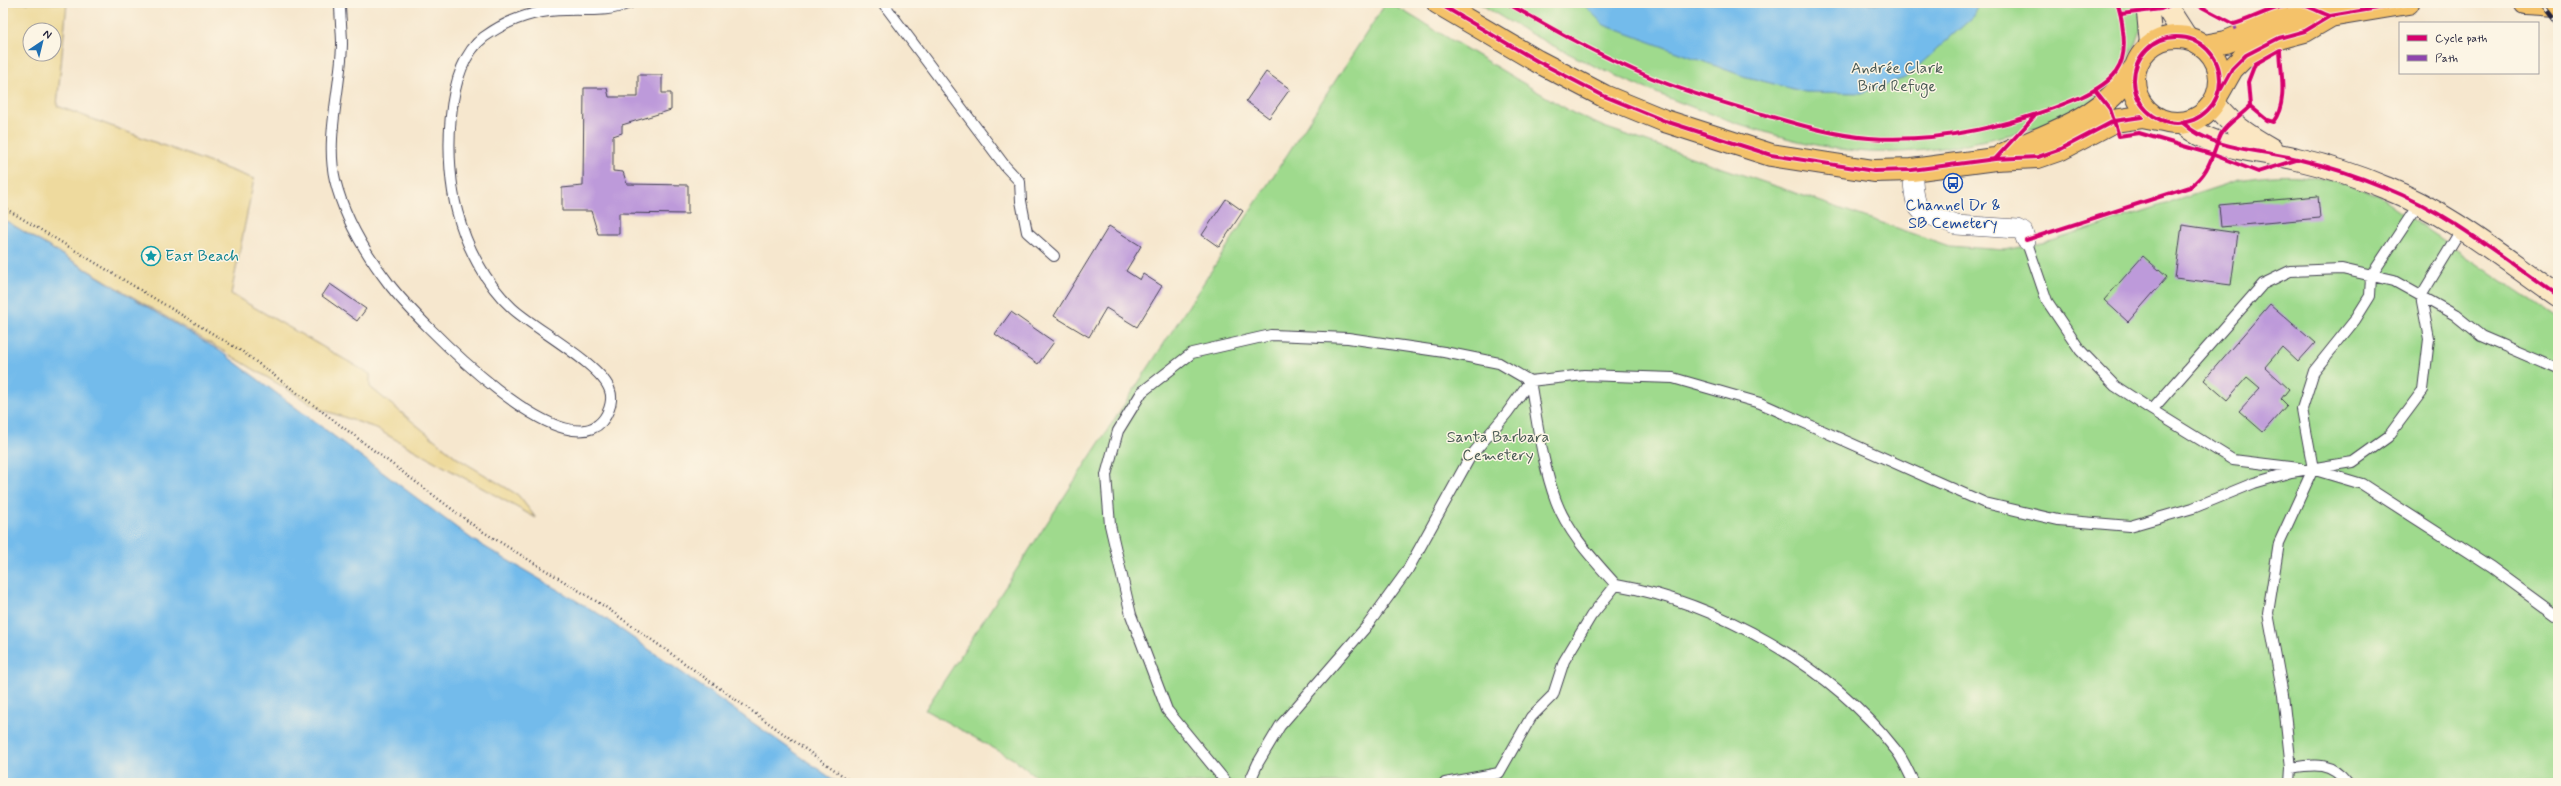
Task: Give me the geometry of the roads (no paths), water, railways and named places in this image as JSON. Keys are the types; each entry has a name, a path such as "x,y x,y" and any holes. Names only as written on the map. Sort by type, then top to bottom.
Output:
{"main road":[{"path":"1438,3 1544,65 1604,96 1665,121 1771,155 1874,171 1912,170 1995,159 2038,158 2114,121 2142,118 2173,122 2206,113 2232,69 2246,55 2279,38 2305,31 2330,16"},
{"path":"1995,159 2088,116 2105,104 2122,87 2134,70 2138,59 2151,44 2165,38 2226,42 2274,22 2296,16 2330,16 2408,3"},
{"path":"2525,3 2558,6"},
{"path":"2195,41 2211,53 2220,71 2221,82 2216,98"},
{"path":"2134,70 2136,95 2142,106 2152,115 2173,122"}],"street":[{"path":"2148,3 2151,44"},
{"path":"2164,3 2195,41"},
{"path":"2216,98 2226,118 2246,135 2283,156"},
{"path":"2173,122 2193,132 2237,149 2283,156 2357,177 2420,202 2558,296"},
{"path":"1912,170 1916,204 1919,210 1956,225 2018,229 2023,232 2026,240"}],"lane":[{"path":"340,3 342,44 333,150 335,178 344,205 366,252 418,319 480,375 537,418 564,430 588,429 604,419 610,405 610,392 605,381 587,364 511,307 484,273 468,244 457,210 450,162 452,97 458,74 481,39 524,14 565,9 607,11 630,3"},
{"path":"883,3 1005,166 1020,182 1021,201 1027,232 1054,256"},
{"path":"2290,783 2291,768 2283,695 2268,613 2279,544 2313,469 2302,409 2314,371 2355,320 2370,296 2371,276 2420,202"},
{"path":"1226,783 1167,710 1131,615 1110,525 1106,475 1118,431 1142,392 1192,353 1271,336 1348,338 1444,352 1499,363 1530,381 1584,375 1672,378 1760,404 1985,503 2058,520 2130,526 2193,508 2254,484 2313,469 2353,462 2388,437 2423,390 2429,339 2421,296 2461,230"},
{"path":"2026,240 2047,301 2080,350 2115,386 2233,460 2263,465 2313,469 2362,484 2491,567 2558,616"},
{"path":"2152,410 2263,284 2290,271 2342,269 2394,281 2455,315 2481,336 2558,369"},
{"path":"1530,381 1556,501 1580,545 1616,585 1638,589 1696,607 1749,631 1793,658 1852,701 1896,750 1914,783"},
{"path":"1249,783 1258,763 1280,726 1367,626 1406,571 1470,457 1507,413 1530,381"},
{"path":"1445,783 1499,773 1531,717 1553,695 1564,661 1591,616 1616,585"},
{"path":"2291,768 2314,764 2337,771 2347,783"}],"water":[{"path":"1582,3 1980,3 1974,16 1905,78 1862,93 1805,92 1743,76 1604,25"},
{"path":"3,219 220,351 473,540 599,614 838,783 3,783"}],"railway":[{"path":"2543,3 2558,22"}],"place":[{"name":"Channel Dr & SB Cemetery","path":"1953,183"},
{"name":"East Beach","path":"151,256"}],"park label":[{"name":"Andrée Clark Bird Refuge","path":"1897,77"},
{"name":"Santa Barbara Cemetery","path":"1498,446"}]}
